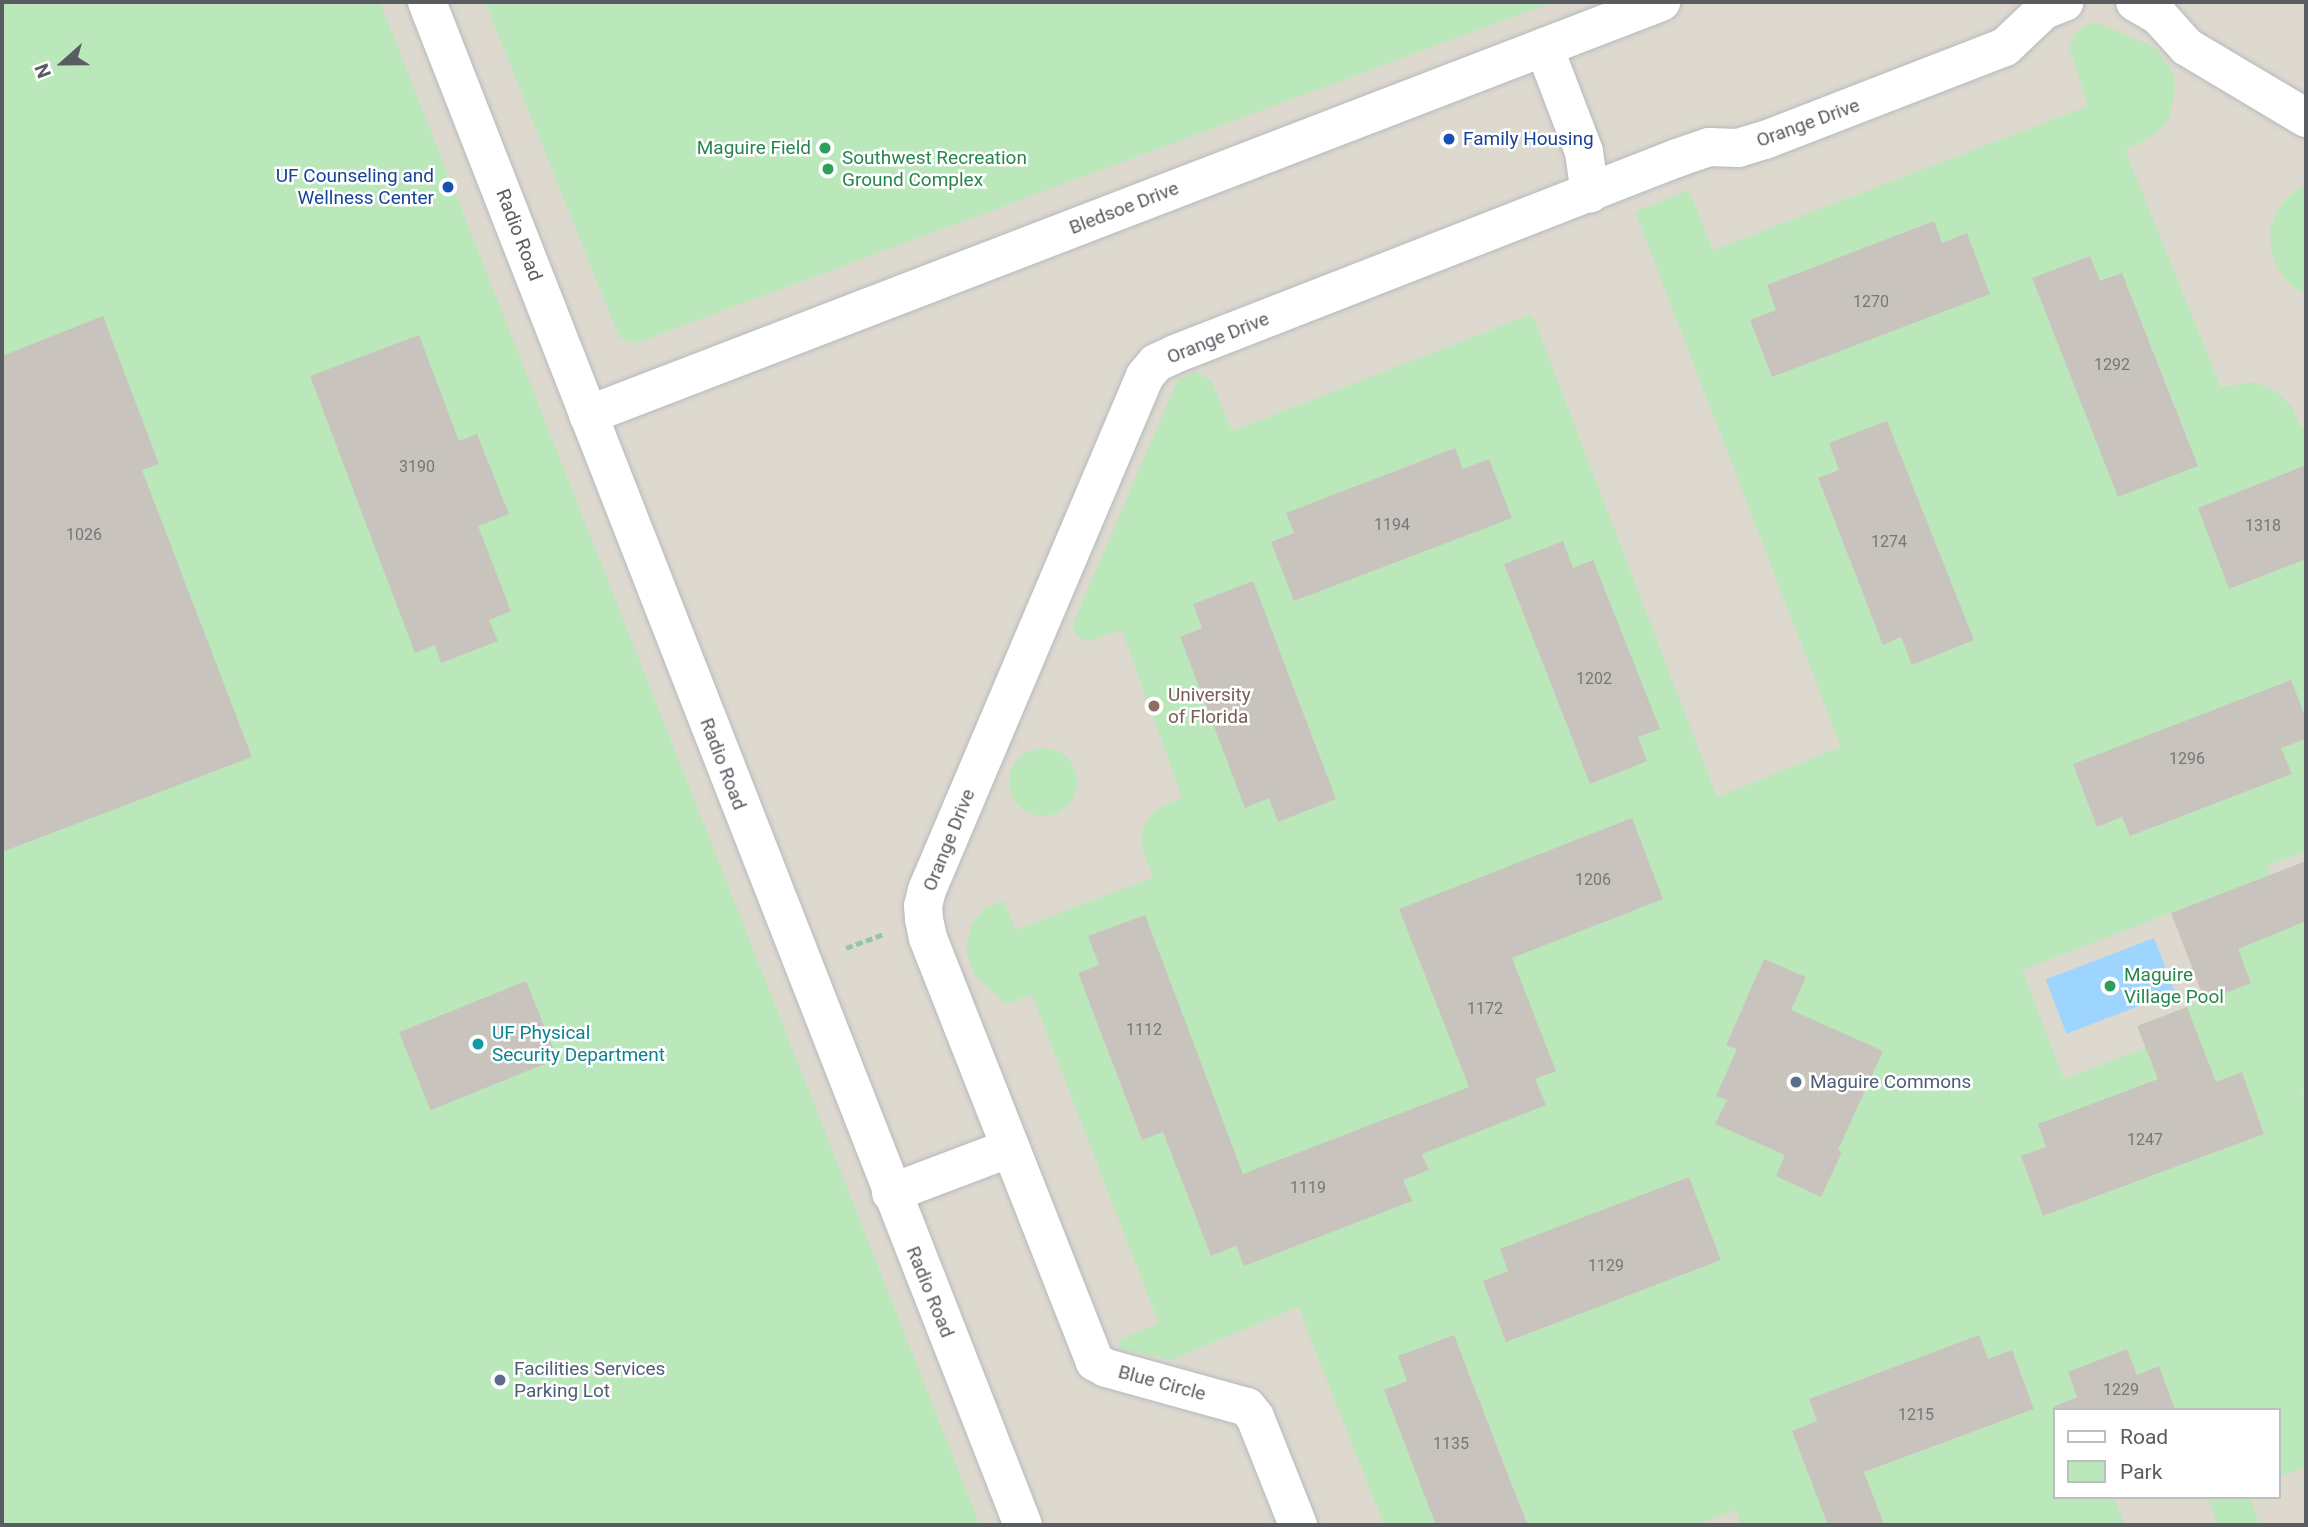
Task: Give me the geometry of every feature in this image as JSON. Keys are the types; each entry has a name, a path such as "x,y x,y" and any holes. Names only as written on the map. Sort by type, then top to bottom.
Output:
{"street":[{"name":"Radio Road","path":"427,2 1023,1525"},
{"name":"Bledsoe Drive","path":"587,415 1661,2"},
{"name":"Orange Drive","path":"1010,1148 928,938 923,906 1023,659 1145,376 1156,363 1709,147 1738,148 1765,140 2005,47 2044,10 2065,2"},
{"path":"2135,2 2159,16 2188,47 2306,118"},
{"path":"1544,47 1584,152 1590,194"},
{"path":"891,1193 1010,1148"},
{"name":"Blue Circle","path":"1010,1148 1095,1362 1106,1368 1247,1407 1255,1418 1298,1525"}],"shaded area":[{"name":"University of Florida","path":"2,2 2306,2 2306,1525 2,1525"}],"green space":[{"path":"2,2 380,2 980,1525 2,1525"},
{"name":"Southwest Recreation Ground Complex","path":"485,2 1553,2 633,344 619,337"},
{"path":"2089,23 2099,24 2155,47 2173,73 2175,92 2169,119 2152,137 2125,150 2221,387 2253,382 2275,391 2293,408 2301,427 2306,426 2306,465 2223,498 2230,589 2306,559 2306,719 2291,681 2073,765 2097,827 2122,817 2130,836 2292,774 2281,748 2306,739 2306,851 2267,866 2290,927 2306,921 2306,1088 2302,1090 2306,1102 2306,1467 2280,1477 2280,1408 2174,1408 2159,1367 2137,1375 2127,1349 2068,1372 2081,1408 2052,1408 2052,1499 2115,1499 2125,1525 1884,1525 1880,1517 1858,1525 1742,1525 1736,1510 1695,1525 1528,1525 1454,1335 1407,1381 1384,1390 1436,1525 1384,1525 1298,1307 1171,1360 1122,1349 1118,1345 1121,1339 1159,1324 1032,995 1005,1004 974,974 966,950 970,926 985,908 1004,901 1016,930 1153,877 1141,846 1143,827 1153,812 1182,797 1122,630 1087,642 1075,634 1073,624 1178,379 1195,372 1211,380 1232,431 1532,314 1717,797 1841,747 1635,212 1689,190 1713,250 2088,106 2070,49 2073,35","holes":["1933,221 1942,243 1967,234 1989,294 1772,377 1750,320 1776,310 1767,285","2089,256 2100,281 2122,273 2188,439 2118,496 2032,278","1887,421 1973,640 1912,665 1901,637 1883,645 1818,479 1839,470","1454,448 1463,469 1489,459 1511,518 1294,601 1271,542 1294,533 1286,513","1562,541 1573,568 1593,560 1659,728 1638,737 1647,761 1590,784 1504,565","1253,581 1336,799 1278,822 1269,798 1246,807 1180,637 1202,628 1193,604","1632,818 1663,899 1579,932 1524,861","2217,895 2251,983 2172,1013 2180,1034 2064,1079 2022,970","1088,936 1228,1135 1172,1156 1163,1132 1141,1139 1078,973 1099,965","1414,947 1535,1079 1485,1128","1764,959 1806,977 1772,1054 1807,1136 1842,1152 1821,1197 1777,1176 1792,1139 1746,1118 1738,1134 1716,1125 1727,1100 1717,1096 1737,1049 1726,1044","2208,1061 2216,1082 2242,1073 2264,1134 2044,1216 2021,1157 2046,1147","1406,1112 1429,1170 1403,1180 1411,1201 1245,1266 1236,1246 1211,1255 1188,1196","1695,1194 1721,1260 1506,1342 1483,1282 1508,1271 1500,1249","1979,1335 1988,1359 2012,1350 2034,1409 1815,1491 1792,1431 1817,1421 1809,1399"]},
{"path":"2306,184 2306,295 2291,285 2278,269 2271,250 2270,230 2277,211 2290,195"},
{"path":"1043,748 1056,751 1067,758 1074,769 1077,782 1074,795 1067,806 1056,813 1043,816 1030,813 1019,806 1012,795 1009,782 1012,769 1019,758 1030,751"},
{"path":"2209,1499 2251,1499 2260,1525 2218,1525"}],"water":[{"name":"Maguire Village Pool","path":"2154,938 2175,992 2066,1034 2046,980"}],"building":[{"path":"1934,221 1942,243 1967,233 1990,294 1772,377 1750,320 1776,310 1767,285"},
{"path":"2090,256 2100,281 2122,273 2198,466 2118,497 2032,278"},
{"path":"103,316 159,464 142,470 252,757 2,852 2,356"},
{"path":"419,335 459,441 477,434 509,514 478,526 511,611 489,620 498,641 441,663 435,645 415,653 310,376"},
{"path":"1887,421 1974,640 1912,665 1901,637 1883,645 1818,478 1839,470 1829,443"},
{"path":"1455,448 1463,469 1489,459 1512,518 1294,601 1271,542 1294,533 1286,513"},
{"path":"2306,465 2306,559 2229,589 2198,508"},
{"path":"1563,541 1573,568 1593,560 1660,729 1638,737 1647,761 1590,784 1504,564"},
{"path":"1253,581 1336,799 1278,822 1269,798 1245,808 1180,637 1202,628 1193,604"},
{"path":"2291,680 2306,719 2306,739 2281,748 2292,774 2130,836 2122,817 2097,827 2073,764"},
{"path":"1632,818 1663,899 1512,958 1556,1071 1535,1079 1546,1105 1422,1154 1429,1170 1403,1180 1412,1201 1244,1266 1236,1246 1211,1256 1163,1132 1142,1140 1078,973 1099,965 1088,936 1145,915 1243,1174 1469,1087 1399,909"},
{"path":"2306,861 2306,921 2238,949 2251,983 2205,1001 2171,913"},
{"name":"Maguire Commons","path":"1764,959 1806,977 1791,1010 1883,1051 1838,1150 1842,1152 1821,1197 1776,1176 1785,1155 1715,1124 1727,1100 1716,1096 1737,1049 1726,1045"},
{"name":"UF Physical Security Department","path":"526,981 557,1059 430,1110 399,1032"},
{"path":"2187,1007 2216,1082 2242,1072 2264,1134 2043,1216 2021,1156 2046,1147 2038,1124 2158,1079 2137,1026"},
{"path":"1689,1177 1721,1260 1506,1342 1483,1281 1508,1271 1500,1249"},
{"path":"1454,1335 1528,1525 1436,1525 1384,1390 1407,1381 1398,1356"},
{"path":"1979,1335 1988,1359 2012,1350 2034,1409 1864,1472 1884,1525 1828,1525 1792,1431 1817,1421 1809,1399"},
{"path":"2127,1349 2137,1375 2159,1366 2174,1408 2053,1408 2077,1397 2068,1372"}],"place":[{"name":"Family Housing","path":"1449,139"},
{"name":"Maguire Field","path":"825,148"},
{"name":"Southwest Recreation Ground Complex","path":"828,169"},
{"name":"UF Counseling and Wellness Center","path":"448,187"},
{"name":"University of Florida","path":"1154,706"},
{"name":"Maguire Village Pool","path":"2110,986"},
{"name":"UF Physical Security Department","path":"478,1044"},
{"name":"Maguire Commons","path":"1796,1082"},
{"name":"Facilities Services Parking Lot","path":"500,1380"}]}
